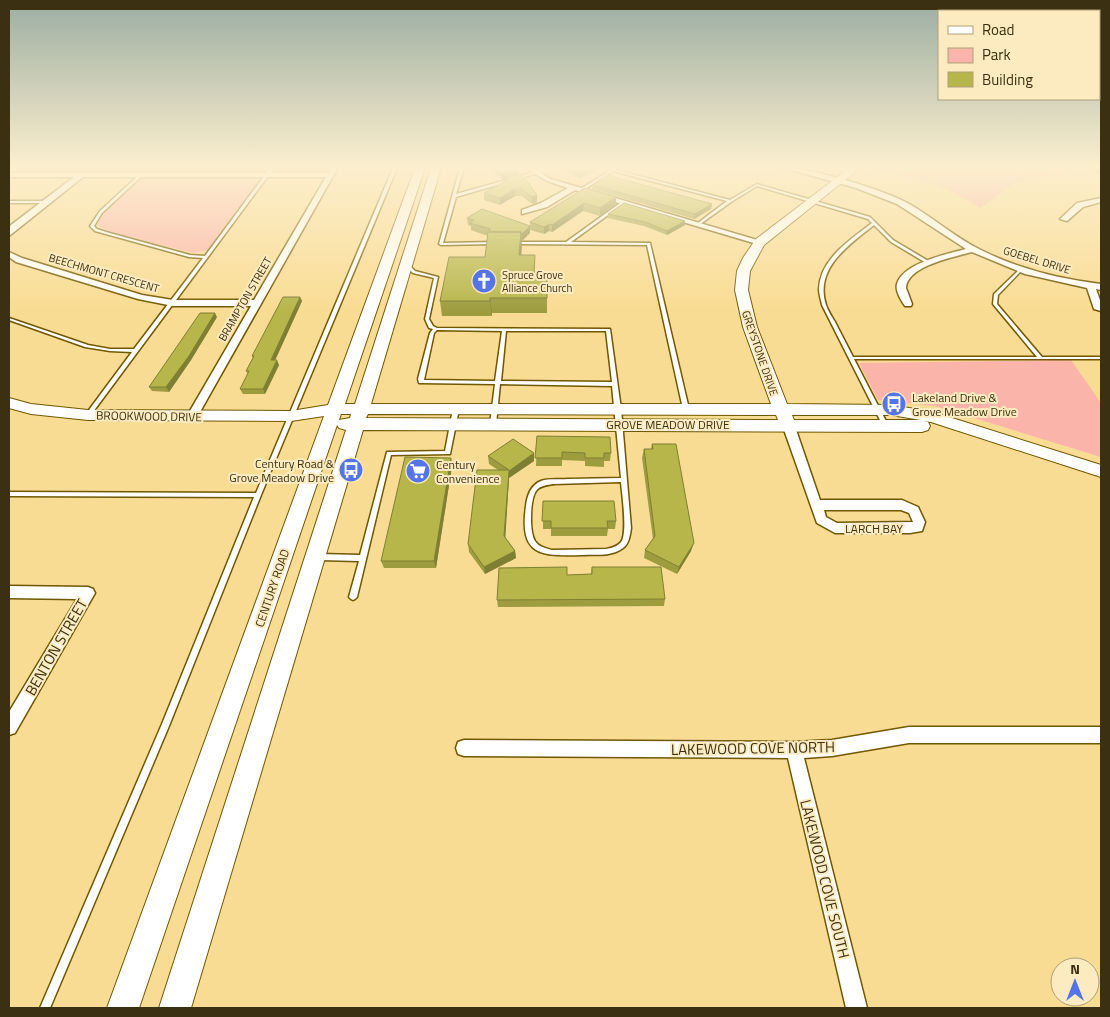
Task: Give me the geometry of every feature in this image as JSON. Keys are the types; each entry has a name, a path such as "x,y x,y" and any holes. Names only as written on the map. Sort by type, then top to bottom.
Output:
{"main road":[{"name":"CENTURY ROAD","path":"124,1008 332,417"}],"street":[{"path":"9,234 14,227 29,215"},
{"name":"BRAMPTON STREET","path":"192,416 306,215"},
{"name":"CENTURY ROAD","path":"332,417 403,215"},
{"path":"175,1008 421,215"},
{"path":"670,215 760,242"},
{"name":"GREYSTONE DRIVE","path":"788,424 748,320 742,298 742,276 748,257 760,242 794,215"},
{"name":"GOEBEL DRIVE","path":"921,215 973,249 1021,269 1065,281 1101,287"},
{"path":"1064,219 1068,215"},
{"path":"908,304 901,290 902,282 914,269 973,249"},
{"name":"BEECHMONT CRESCENT","path":"9,254 19,260 141,297 173,302 255,303"},
{"path":"1091,286 1099,309"},
{"name":"BROOKWOOD DRIVE","path":"9,403 31,408 88,415 359,416"},
{"name":"GROVE MEADOW DRIVE","path":"618,416 686,409 890,410 934,417 978,433 1101,471"},
{"name":"GROVE MEADOW DRIVE","path":"359,416 618,416 788,424 934,426 978,433"},
{"name":"LARCH BAY","path":"788,424 815,504 821,520 836,528 910,528 917,527 919,522 914,510 902,505 815,504"},
{"name":"BENTON STREET","path":"9,592 88,593 10,722"},
{"name":"LAKEWOOD COVE NORTH","path":"464,748 794,750 832,748 909,735 1101,735"},
{"name":"LAKEWOOD COVE SOUTH","path":"794,750 857,1008"}],"lane":[{"path":"99,215 92,226 96,230 190,256 206,257"},
{"path":"88,415 237,215"},
{"path":"45,1008 165,726 258,496 375,215"},
{"path":"449,215 441,244 499,243"},
{"path":"567,243 605,215"},
{"path":"699,224 711,215"},
{"path":"863,215 869,218 892,241 929,263"},
{"path":"874,223 837,253 822,280 820,293 824,305 885,425"},
{"path":"509,243 649,244 686,409"},
{"path":"406,264 414,272 436,277 427,319 430,327 436,329 608,330 615,384 628,528 626,540 620,548 608,552 551,553 539,549 531,542 527,533 529,503 535,488 544,483 554,482 623,480"},
{"path":"1021,269 996,295 995,304 1040,357"},
{"path":"9,319 87,346 110,350 136,351"},
{"path":"436,329 432,333 421,379 422,382 615,384"},
{"path":"494,416 504,330"},
{"path":"851,358 1101,358"},
{"path":"352,597 389,453 448,453 455,416"},
{"path":"9,494 258,496"},
{"path":"315,557 362,558"}],"green space":[{"path":"103,215 234,215 208,250 193,253 107,231 97,225"},
{"path":"1071,360 1101,403 1101,457 935,406 878,400 859,363"}],"building":[{"path":"471,215 500,215 530,226 522,234 521,232 490,232 490,229 470,223 474,220 467,218"},
{"path":"541,215 566,215 552,225 549,224 544,227 530,222"},
{"path":"615,215 666,215 685,221 667,231 645,222"},
{"path":"488,232 521,232 519,255 535,255 534,273 547,273 547,298 490,298 490,301 440,301 449,257 485,257"},
{"path":"283,297 300,297 271,360 277,360 263,389 240,389 249,371 246,371 254,356 252,356"},
{"path":"200,313 215,313 189,356 166,387 149,387"},
{"path":"537,436 610,437 611,453 604,453 604,458 585,458 585,453 562,452 562,458 535,458"},
{"path":"513,439 534,453 509,471 504,536 515,551 484,567 468,544 477,470 509,470 488,456"},
{"path":"652,444 676,444 694,543 679,567 645,550 655,536 644,449 653,449"},
{"path":"405,457 451,458 434,561 381,561"},
{"path":"543,501 614,501 616,521 607,521 608,528 551,528 551,521 542,521"},
{"path":"567,567 567,575 592,574 592,567 661,567 665,599 497,600 499,568"}],"place":[{"name":"Spruce Grove Alliance Church","path":"484,281"},
{"name":"Lakeland Drive & Grove Meadow Drive","path":"894,404"},
{"name":"Century Road & Grove Meadow Drive","path":"351,470"},
{"name":"Century Convenience","path":"418,471"}]}
